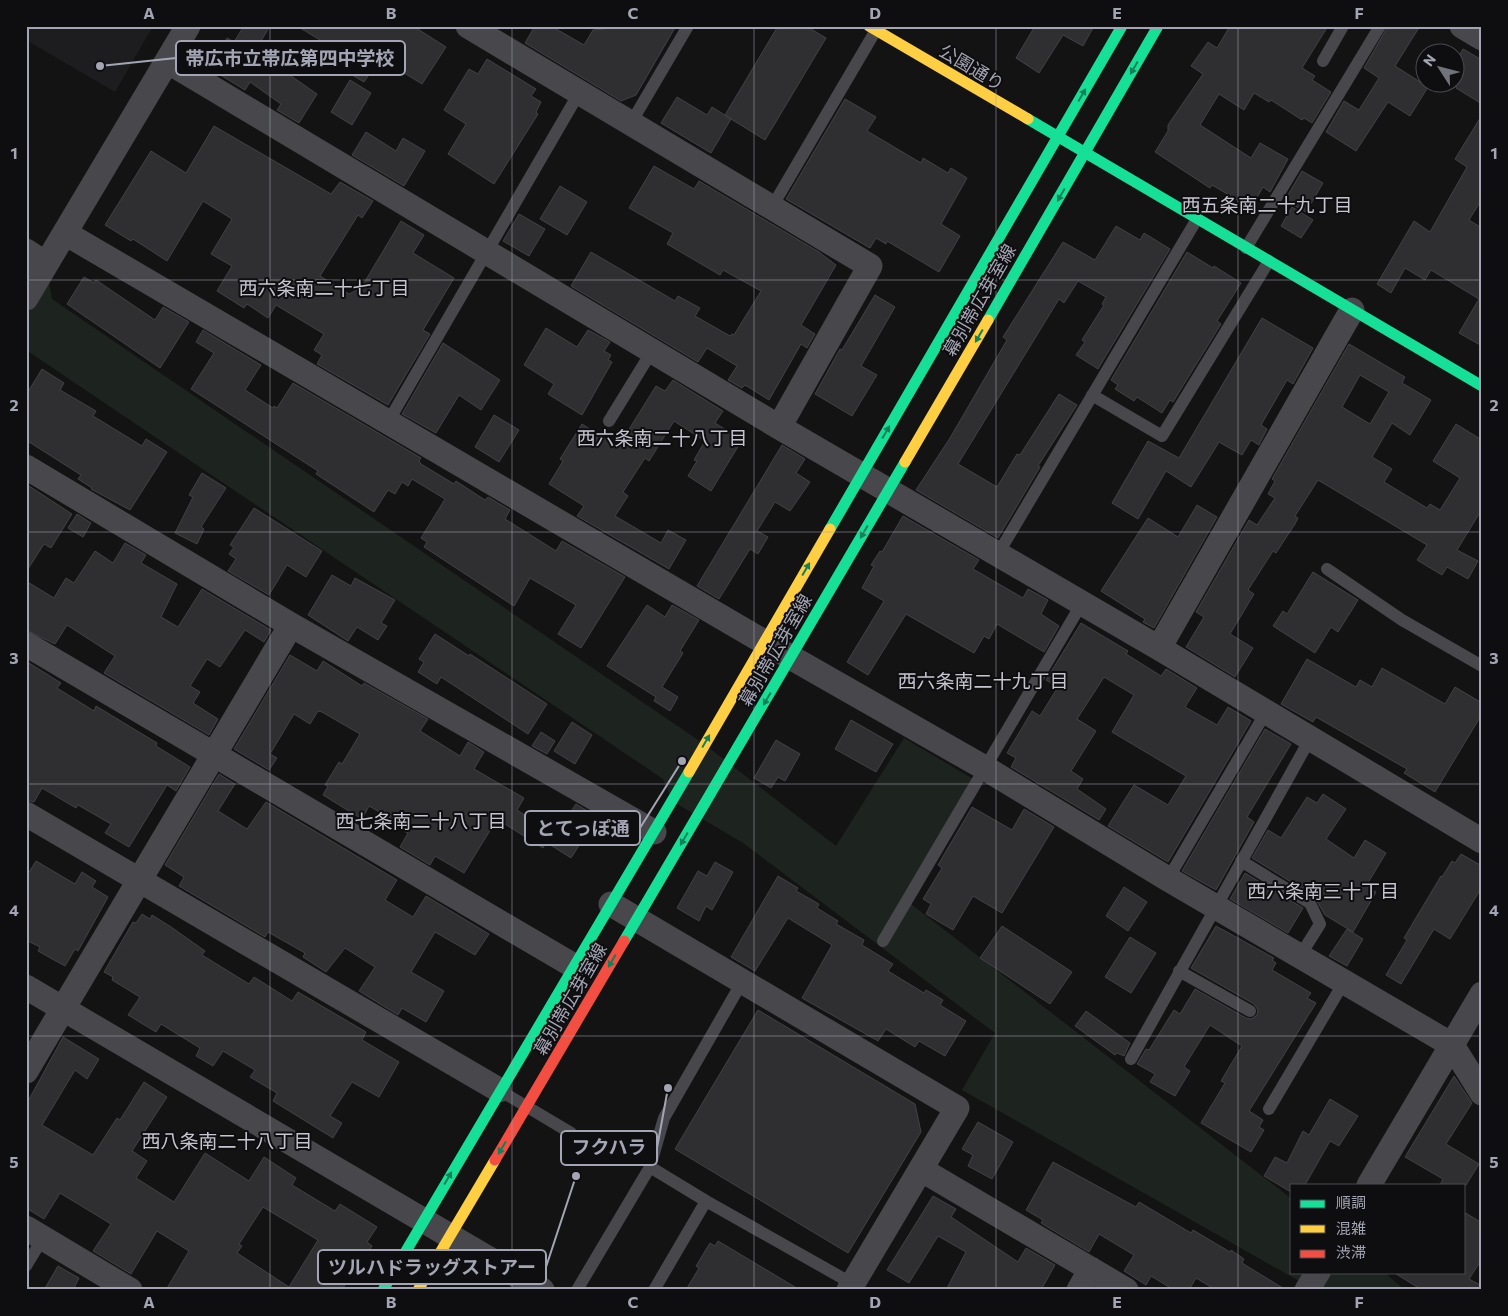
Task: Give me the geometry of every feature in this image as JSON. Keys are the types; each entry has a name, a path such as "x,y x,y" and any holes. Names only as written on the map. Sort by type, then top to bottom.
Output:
{"main road":[{"name":"幕別帯広芽室線","path":"383,1290 499,1090 654,832 1122,26"},
{"name":"幕別帯広芽室線","path":"418,1290 792,657 1158,26"},
{"name":"公園通り","path":"873,28 1482,386"}],"street":[{"path":"26,298 36,258 65,233 188,26"},
{"path":"468,26 870,266 779,427"},
{"path":"1462,26 1482,38"},
{"path":"168,61 779,427 1082,603 1482,841"},
{"path":"65,233 764,642 986,768 1215,907 1452,1045 1482,1093"},
{"path":"1158,648 1352,310"},
{"path":"26,467 291,625 654,832"},
{"path":"26,1071 291,625"},
{"path":"26,644 574,966"},
{"path":"26,814 499,1090"},
{"path":"611,904 957,1108 851,1287"},
{"path":"26,987 542,1290"},
{"path":"1370,1184 1482,994"},
{"path":"922,1170 1085,1279 1126,1290"},
{"path":"35,1233 102,1283 130,1290"},
{"path":"1307,1290 1317,1274"}],"lane":[{"path":"630,123 688,26"},
{"path":"1323,61 1343,26"},
{"path":"1246,248 1380,26"},
{"path":"772,208 873,28"},
{"path":"388,422 579,93"},
{"path":"998,554 1197,219"},
{"path":"1092,395 1162,436 1269,261"},
{"path":"609,422 652,351"},
{"path":"1327,569 1402,620 1482,666"},
{"path":"883,941 1082,603"},
{"path":"1168,879 1266,712"},
{"path":"1130,1059 1310,739"},
{"path":"1241,862 1310,903 1320,924 1300,956"},
{"path":"1179,971 1250,1011"},
{"path":"577,1290 650,1167 664,1118 742,982"},
{"path":"1269,1109 1344,982"},
{"path":"499,1090 571,1133"},
{"path":"650,1167 851,1287"},
{"path":"654,1290 706,1201"},
{"path":"26,1266 35,1233"}],"shaded area":[{"path":"26,26 153,26 115,92 26,40"},
{"path":"26,251 46,264 52,299 704,744 836,846 904,738 973,779 902,897 1290,1197 1290,1274 1386,1274 1405,1290 1315,1290 962,1090 995,1033 743,843 672,801 663,779 26,350"}],"building":[{"path":"244,26 270,26 255,51 317,94 299,123 277,110 281,104 250,82 245,90 209,68 227,38 234,42"},
{"path":"297,26 413,26 446,47 422,84 380,58 364,82 342,69 348,57"},
{"path":"535,26 551,26 584,45 593,30 605,29 607,26 676,26 636,95 621,101 525,43"},
{"path":"778,26 806,26 826,38 765,140 725,115"},
{"path":"1035,26 1094,26 1083,46 1063,35 1039,73 1016,58"},
{"path":"1230,26 1328,26 1302,68 1315,76 1312,80 1331,92 1312,123 1304,118 1302,120 1271,100 1269,102 1254,93 1244,110 1219,94 1200,125 1251,158 1260,143 1288,159 1270,192 1263,187 1251,208 1212,185 1210,188 1155,152 1168,131 1168,125 1203,74 1191,66 1208,42 1217,48"},
{"path":"1388,26 1420,26 1395,66 1416,79 1416,92 1425,92 1410,116 1388,102 1356,151 1326,132 1344,101 1359,110 1379,78 1364,68"},
{"path":"1466,51 1482,60 1482,104 1462,92 1466,92"},
{"path":"487,59 536,89 531,96 541,102 536,112 538,114 494,184 448,154 466,124 444,110 469,69 478,74"},
{"path":"350,80 371,93 352,125 331,112"},
{"path":"677,97 707,115 712,107 731,119 711,153 661,123"},
{"path":"845,99 876,117 867,131 921,163 923,158 948,173 951,168 967,178 941,224 960,236 939,272 887,241 886,244 876,238 870,248 786,199"},
{"path":"1482,115 1482,199 1469,220 1482,228 1482,346 1459,333 1479,299 1431,270 1425,280 1405,268 1391,293 1377,284 1414,221 1430,232 1467,167 1455,159"},
{"path":"214,126 331,194 340,182 373,201 362,218 358,215 320,276 349,294 361,288 401,221 424,235 413,253 454,278 423,330 430,334 388,405 317,364 322,355 314,350 324,334 276,305 268,318 247,304 244,308 217,291 232,266 211,254 232,219 203,201 167,261 133,239 131,241 105,225 151,151 186,173"},
{"path":"366,132 396,151 403,138 425,151 404,186 352,155"},
{"path":"654,166 694,189 699,181 819,252 836,265 801,325 815,334 807,348 801,344 769,400 745,385 742,388 728,380 737,366 707,348 698,362 571,286 591,252 675,301 678,296 700,308 695,316 730,336 734,335 761,291 723,270 720,275 667,244 673,233 629,208"},
{"path":"1302,171 1323,183 1306,212 1285,200"},
{"path":"560,186 587,202 567,235 540,219"},
{"path":"1292,207 1313,220 1301,238 1281,226"},
{"path":"519,214 545,229 529,256 503,241"},
{"path":"1116,226 1140,240 1144,233 1170,249 1098,369 1076,355 1085,342 1082,340 1104,305 1102,304 1106,297 1078,281 1064,303 1059,299 958,464 997,487 1017,454 1020,455 1059,394 1077,405 1038,466 1040,467 998,538 916,490 950,438 1007,340 1003,337 1063,242 1095,260"},
{"path":"1187,252 1241,283 1217,321 1221,324 1173,402 1170,400 1162,413 1137,397 1134,401 1115,389 1118,385 1111,380"},
{"path":"84,277 94,283 96,280 155,320 163,307 189,322 160,368 67,304"},
{"path":"875,295 895,307 861,366 877,375 852,416 815,394 840,349 842,350"},
{"path":"1262,318 1313,348 1293,384 1287,380 1261,425 1267,429 1259,445 1251,440 1242,455 1219,442 1191,487 1166,471 1138,519 1112,503 1148,441 1179,458"},
{"path":"546,328 577,347 588,330 610,342 604,351 611,355 608,360 612,362 582,415 548,394 554,384 524,365"},
{"path":"203,330 261,365 245,390 273,408 274,406 277,408 293,383 421,458 419,461 421,464 454,484 456,481 485,500 488,497 510,510 505,519 556,551 562,541 625,577 581,648 558,634 576,605 530,578 514,606 424,547 427,542 421,538 445,499 412,479 408,486 402,482 395,494 388,490 374,512 316,474 318,471 191,389 214,353 196,342"},
{"path":"443,343 500,380 481,410 459,395 436,433 402,414"},
{"path":"1349,344 1405,377 1402,383 1431,400 1410,435 1392,423 1372,457 1392,469 1384,482 1427,508 1430,504 1440,510 1460,478 1433,461 1456,424 1482,440 1482,509 1457,550 1478,561 1468,579 1447,567 1442,575 1417,560 1427,545 1318,480 1295,516 1298,518 1295,524 1276,553 1273,551 1248,590 1254,594 1230,634 1253,648 1235,677 1186,647 1204,617 1196,612 1249,520 1257,525 1275,498 1268,494 1275,481 1272,479","holes":["1360,375 1389,392 1370,424 1342,407"]},
{"path":"42,369 64,383 60,390 96,411 93,416 142,446 146,439 167,452 130,510 91,489 78,479 81,475 26,440 26,395"},
{"path":"673,380 723,411 715,423 742,440 711,491 688,476 697,461 694,460 705,441 674,421 649,461 645,458 623,492 628,496 615,516 661,543 668,530 686,540 669,569 577,516 584,506 549,484 563,461 560,459 582,424 618,447 656,386 665,391"},
{"path":"494,415 519,430 499,462 475,447"},
{"path":"782,445 805,459 796,473 810,482 790,511 775,502 757,531 768,537 758,554 750,549 719,599 697,586"},
{"path":"202,473 226,488 201,527 204,529 197,544 175,533 193,497 189,495"},
{"path":"26,484 72,514 51,548 44,544 26,572"},
{"path":"1197,505 1217,517 1154,628 1143,622 1145,619 1101,591 1148,518 1178,537"},
{"path":"254,508 322,551 306,577 287,565 269,595 228,571 236,559 229,554 234,547 230,545"},
{"path":"77,514 91,523 83,537 68,528"},
{"path":"903,516 979,560 973,569 1023,598 1028,589 1048,600 1041,614 1059,626 1044,652 997,624 989,639 984,636 974,653 906,614 868,675 847,662 884,601 862,588 874,566 871,565 880,551 882,552"},
{"path":"125,543 146,555 141,563 177,584 161,617 178,627 202,589 271,630 264,642 245,630 220,667 207,659 190,686 200,692 193,703 218,719 209,735 104,673 115,656 67,625 55,644 26,630 26,581 54,598 66,578 74,583 95,551 113,563"},
{"path":"1313,572 1358,600 1338,632 1331,627 1315,653 1273,626 1283,611 1287,614"},
{"path":"332,575 351,586 355,578 395,600 381,623 387,626 378,640 357,627 348,641 308,615"},
{"path":"647,605 665,617 672,605 699,620 680,651 683,653 662,687 678,697 670,711 654,701 656,697 607,666"},
{"path":"1081,623 1128,651 1126,654 1161,676 1166,669 1197,688 1185,707 1217,725 1228,707 1251,721 1168,862 1108,826 1134,785 1168,805 1186,776 1112,732 1134,695 1104,677 1077,719 1096,731 1071,771 1083,779 1077,789 1106,809 1099,820 1011,767 1016,758 1007,753 1032,711 1040,716 1058,687 1046,680"},
{"path":"435,634 469,656 470,654 547,704 528,734 441,677 437,684 418,672 424,662 419,659"},
{"path":"290,655 317,671 323,661 362,686 364,683 428,719 420,731 460,756 468,742 484,752 474,769 524,798 517,810 552,833 543,848 497,819 464,873 435,856 430,865 400,847 408,833 404,831 406,827 369,806 362,819 323,795 328,786 325,785 339,762 342,764 360,734 322,712 318,711 310,724 294,714 270,754 277,758 269,770 234,749"},
{"path":"1307,659 1356,687 1360,680 1372,687 1382,668 1445,704 1455,687 1482,703 1482,714 1435,792 1404,773 1407,769 1316,717 1313,722 1281,704"},
{"path":"26,661 61,683 57,688 94,711 96,706 157,743 156,746 190,767 176,791 167,785 129,847 105,833 111,824 78,805 76,808 42,788 34,802 26,800"},
{"path":"851,720 893,744 876,772 835,749"},
{"path":"572,722 592,735 575,764 554,751"},
{"path":"1265,729 1291,744 1247,817 1254,822 1216,890 1182,871"},
{"path":"541,732 555,741 547,754 532,746"},
{"path":"776,740 800,754 785,781 778,777 771,788 754,778"},
{"path":"219,774 235,784 218,811 247,829 266,802 397,880 385,900 413,917 426,896 489,934 475,955 435,932 411,972 444,991 426,1022 402,1008 398,1015 359,991 375,967 345,948 326,972 303,957 305,953 268,932 265,937 179,886 184,877 165,865"},
{"path":"1323,794 1346,809 1326,839 1354,858 1365,840 1386,853 1366,886 1376,892 1353,932 1325,915 1314,896 1252,858 1268,830 1281,838 1307,797 1317,803"},
{"path":"576,804 591,813 588,819 594,822 571,858 549,844"},
{"path":"972,807 1012,830 1024,809 1054,827 1002,913 973,896 953,930 926,914 931,904 923,899 942,868 938,865"},
{"path":"1461,854 1482,866 1482,887 1450,939 1434,929 1401,984 1386,975 1407,940 1404,938 1441,876 1452,861 1455,863"},
{"path":"36,861 75,884 82,872 96,881 92,887 108,897 78,951 75,949 65,966 38,951 40,947 26,940 26,877"},
{"path":"715,862 733,872 712,910 706,906 699,921 677,908 698,871 707,876"},
{"path":"1245,873 1303,908 1288,933 1230,899"},
{"path":"778,876 798,888 796,891 819,904 817,908 838,921 836,924 864,940 862,945 893,964 888,971 924,993 926,990 943,1000 940,1005 966,1021 945,1056 919,1041 915,1047 886,1029 878,1041 802,998 832,945 788,918 755,971 731,957"},
{"path":"1124,887 1147,902 1128,931 1106,916"},
{"path":"142,914 150,919 152,915 171,927 205,951 202,955 249,984 254,977 292,1001 298,992 366,1032 362,1040 399,1062 379,1097 352,1082 330,1116 342,1123 333,1138 273,1101 277,1093 250,1077 255,1070 223,1051 213,1066 196,1056 200,1048 161,1024 156,1032 128,1015 140,997 112,980 113,977 104,972 133,922 136,923"},
{"path":"1002,926 1072,972 1050,1004 980,958"},
{"path":"1216,926 1274,958 1272,960 1276,963 1272,970 1311,993 1307,998 1316,1003 1249,1111 1263,1120 1259,1127 1264,1130 1251,1152 1201,1123 1225,1083 1221,1081 1242,1046 1210,1025 1184,1067 1190,1071 1175,1096 1150,1082 1155,1074 1137,1064 1146,1049 1149,1050 1174,1010 1180,1014 1195,989 1246,1018 1251,1019 1257,1015 1258,1010 1254,1004 1191,968"},
{"path":"1347,929 1363,939 1347,966 1329,956"},
{"path":"1130,937 1156,953 1131,993 1105,977"},
{"path":"758,1010 915,1104 921,1132 848,1253 675,1149"},
{"path":"1086,1011 1130,1043 1124,1056 1117,1053 1115,1055 1075,1026"},
{"path":"63,1037 99,1059 87,1079 75,1070 42,1125 93,1155 117,1118 120,1120 144,1082 167,1097 132,1151 147,1161 136,1178 174,1202 205,1153 249,1181 264,1157 296,1178 292,1185 335,1211 340,1204 377,1227 367,1242 372,1246 363,1261 360,1259 342,1290 166,1290 189,1251 157,1231 131,1274 93,1251 111,1224 60,1193 44,1219 26,1208 26,1105","holes":["263,1207 318,1240 289,1287 237,1253 242,1246 239,1244"]},
{"path":"1454,1076 1472,1103 1446,1144 1479,1164 1466,1185 1440,1184 1443,1179 1405,1157"},
{"path":"1330,1099 1358,1116 1339,1146 1330,1141 1306,1184 1290,1184 1290,1191 1264,1176 1275,1157 1287,1163 1303,1131 1309,1135"},
{"path":"978,1122 1013,1142 992,1179 968,1166 973,1155 962,1149"},
{"path":"1053,1162 1136,1207 1139,1202 1191,1233 1193,1230 1230,1252 1231,1250 1244,1259 1242,1263 1286,1290 1216,1290 1196,1278 1189,1290 1174,1290 1151,1276 1146,1285 1124,1271 1134,1255 1099,1234 1089,1252 1041,1223 1043,1220 1026,1210"},
{"path":"933,1196 956,1209 951,1217 1018,1262 1026,1248 1055,1265 1041,1290 946,1290 966,1252 938,1236 909,1283 887,1270"},
{"path":"1466,1213 1482,1223 1482,1259 1469,1279 1482,1286 1482,1290 1422,1290 1396,1274 1466,1274"},
{"path":"718,1241 800,1290 686,1290 699,1268 696,1266 710,1243 715,1246"},
{"path":"58,1266 79,1278 73,1290 44,1290"}],"traffic: fast":[{"path":"830,529 1122,26"},
{"path":"988,320 1158,26"},
{"path":"1028,119 1482,386"},
{"path":"624,941 905,462"},
{"path":"383,1290 689,772"}],"traffic: slow":[{"path":"869,26 1028,119"},
{"path":"905,462 988,320"},
{"path":"689,772 830,529"},
{"path":"418,1290 495,1160"}],"traffic: jam":[{"path":"495,1160 624,941"}],"place":[{"name":"帯広市立帯広第四中学校","path":"100,66"},
{"name":"とてっぽ通","path":"682,761"},
{"name":"フクハラ","path":"668,1088"},
{"name":"ツルハドラッグストアー","path":"576,1176"}],"district":[{"name":"西五条南二十九丁目","path":"1267,204"},
{"name":"西六条南二十七丁目","path":"324,287"},
{"name":"西六条南二十八丁目","path":"662,437"},
{"name":"西六条南二十九丁目","path":"983,680"},
{"name":"西七条南二十八丁目","path":"421,820"},
{"name":"西六条南三十丁目","path":"1323,890"},
{"name":"西八条南二十八丁目","path":"227,1140"}]}
